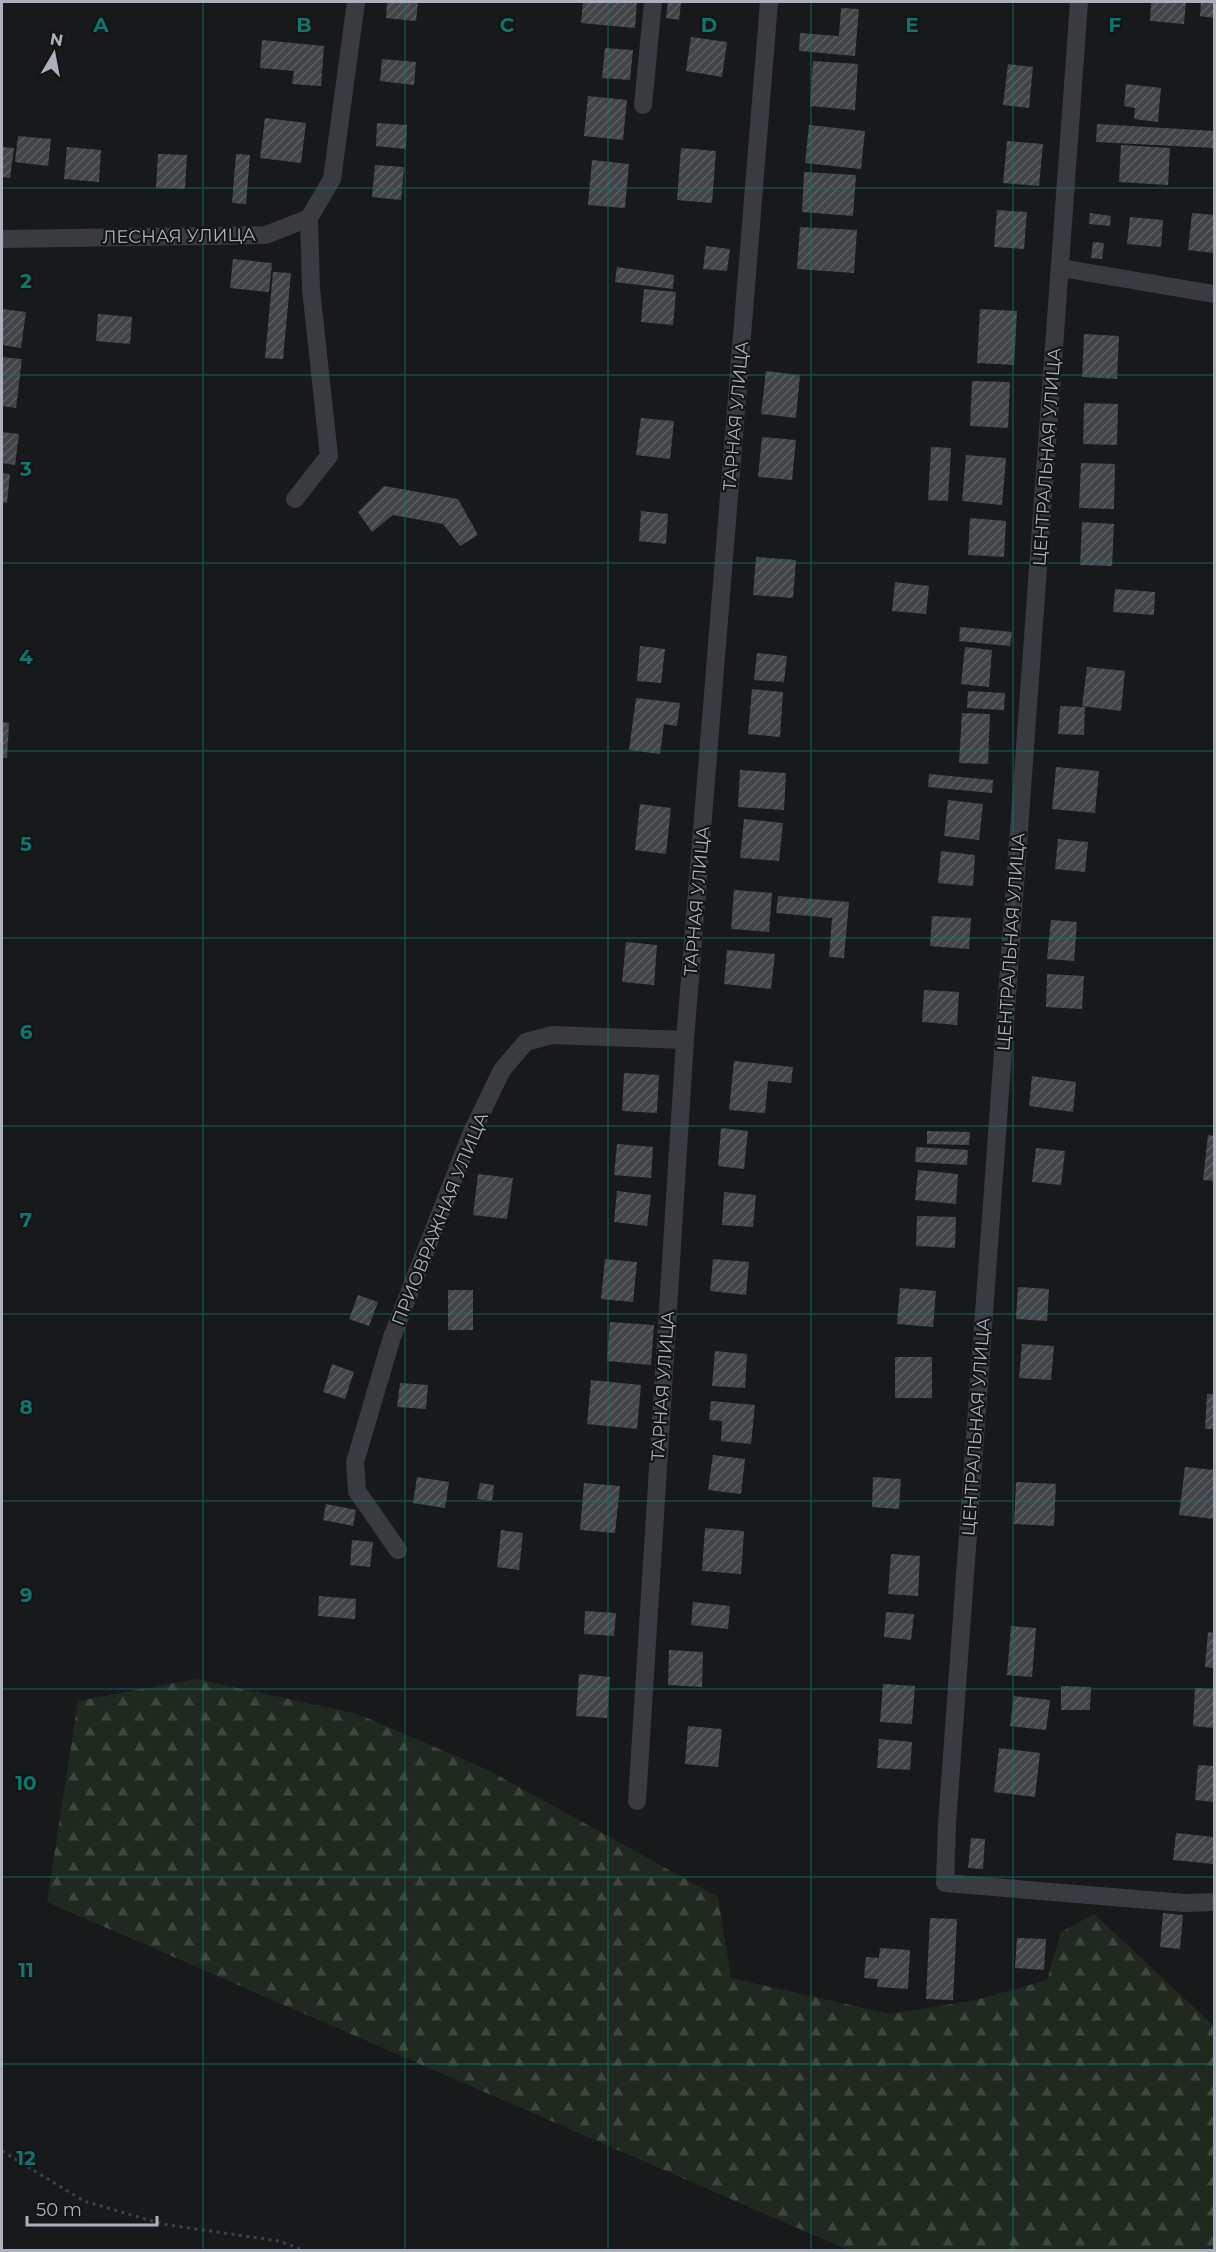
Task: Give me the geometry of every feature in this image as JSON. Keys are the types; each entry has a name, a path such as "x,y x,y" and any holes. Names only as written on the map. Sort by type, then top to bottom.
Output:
{"street":[{"path":"295,499 329,456 311,289 309,218 332,179 356,2"},
{"path":"643,105 653,2"},
{"name":"ТАРНАЯ УЛИЦА","path":"637,1801 686,1040 769,2"},
{"name":"ЦЕНТРАЛЬНАЯ УЛИЦА","path":"1079,2 949,1789 945,1883 1174,1902 1215,1902"},
{"name":"ЛЕСНАЯ УЛИЦА","path":"2,239 266,235 309,218"},
{"path":"1061,268 1215,294"},
{"name":"ПРИОВРАЖНАЯ УЛИЦА","path":"398,1550 357,1491 355,1462 392,1337 472,1132 502,1070 526,1042 552,1035 686,1040"}],"path":[{"path":"2,2151 84,2201 162,2224 279,2241 303,2250"}],"green space":[{"path":"196,1679 358,1714 488,1770 718,1897 731,1978 890,2014 976,2000 1047,1980 1061,1932 1094,1914 1214,2026 1214,2250 848,2250 47,1902 78,1701"}],"building":[{"path":"387,2 418,2 416,21 386,18"},
{"path":"583,2 637,2 635,28 581,23"},
{"path":"668,2 681,3 679,20 666,18"},
{"path":"1151,2 1186,2 1184,24 1150,21"},
{"path":"1201,2 1214,2 1214,18 1200,16"},
{"path":"841,8 859,9 855,56 799,51 800,33 839,36"},
{"path":"691,37 727,42 722,77 686,71"},
{"path":"262,40 324,46 321,86 292,84 294,71 260,68"},
{"path":"605,48 633,50 630,80 602,78"},
{"path":"382,59 416,62 414,85 380,81"},
{"path":"813,61 858,64 855,110 810,106"},
{"path":"1008,64 1033,67 1029,108 1003,105"},
{"path":"1126,84 1161,88 1158,122 1134,119 1135,108 1124,106"},
{"path":"588,96 627,100 623,140 584,136"},
{"path":"265,118 306,123 301,163 260,158"},
{"path":"377,123 407,125 406,149 376,146"},
{"path":"1097,124 1214,131 1214,148 1096,142"},
{"path":"809,125 865,131 861,169 805,163"},
{"path":"18,136 51,139 48,166 15,162"},
{"path":"1007,141 1043,144 1039,186 1003,183"},
{"path":"1121,145 1170,148 1168,185 1119,182"},
{"path":"2,147 14,148 10,178 2,177"},
{"path":"67,147 101,150 99,182 64,179"},
{"path":"681,148 716,151 712,203 677,200"},
{"path":"158,154 187,155 185,189 156,188"},
{"path":"236,154 250,155 246,204 232,203"},
{"path":"592,160 629,164 625,208 588,205"},
{"path":"375,165 404,167 401,200 372,197"},
{"path":"804,172 856,175 853,216 802,212"},
{"path":"997,210 1027,212 1024,249 994,247"},
{"path":"1090,213 1111,216 1110,226 1089,224"},
{"path":"1192,213 1214,215 1214,253 1188,250"},
{"path":"1130,217 1163,220 1161,247 1127,244"},
{"path":"800,227 857,230 854,273 797,269"},
{"path":"1093,242 1104,243 1102,259 1091,258"},
{"path":"706,246 730,249 727,271 703,269"},
{"path":"233,259 272,263 269,292 230,288"},
{"path":"617,267 674,275 673,289 615,282"},
{"path":"273,272 291,273 283,359 265,358"},
{"path":"644,289 676,292 673,325 641,322"},
{"path":"2,309 26,312 21,348 2,345"},
{"path":"980,309 1017,311 1014,365 977,363"},
{"path":"98,314 132,317 130,344 96,341"},
{"path":"1084,334 1119,336 1117,379 1082,377"},
{"path":"2,357 22,359 16,408 2,406"},
{"path":"766,371 800,375 796,418 761,414"},
{"path":"972,381 1010,382 1008,428 970,426"},
{"path":"1084,403 1118,404 1117,445 1083,444"},
{"path":"641,418 674,421 670,459 636,455"},
{"path":"2,432 19,434 15,465 2,463"},
{"path":"762,437 796,440 792,480 758,477"},
{"path":"931,447 951,448 948,501 928,500"},
{"path":"966,455 1006,458 1002,505 962,501"},
{"path":"1081,463 1115,464 1114,509 1079,508"},
{"path":"2,473 10,474 7,503 2,502"},
{"path":"384,486 458,499 478,535 460,546 443,524 393,515 372,532 358,512"},
{"path":"641,511 668,514 666,544 639,541"},
{"path":"970,518 1006,521 1004,557 968,555"},
{"path":"1082,522 1114,524 1112,566 1080,565"},
{"path":"756,557 796,560 793,598 753,595"},
{"path":"895,582 929,586 926,614 892,611"},
{"path":"1115,589 1155,592 1154,615 1113,612"},
{"path":"960,627 1012,632 1010,646 959,641"},
{"path":"640,646 665,649 661,683 637,681"},
{"path":"965,647 992,650 989,687 961,684"},
{"path":"757,653 787,656 784,682 754,680"},
{"path":"1087,667 1125,671 1121,711 1082,706"},
{"path":"752,689 783,692 780,737 748,734"},
{"path":"968,691 1005,693 1004,710 967,708"},
{"path":"636,698 680,703 677,726 664,724 660,754 629,750"},
{"path":"1060,706 1085,707 1084,735 1058,734"},
{"path":"962,713 990,714 988,764 959,763"},
{"path":"2,722 9,723 7,758 2,758"},
{"path":"1056,767 1099,771 1095,813 1052,809"},
{"path":"740,770 786,773 784,810 738,807"},
{"path":"929,774 993,780 992,793 928,787"},
{"path":"948,800 983,804 979,840 944,836"},
{"path":"640,804 671,808 666,854 635,850"},
{"path":"744,819 783,823 779,861 740,858"},
{"path":"1058,839 1088,842 1085,872 1055,869"},
{"path":"941,851 975,855 973,886 938,883"},
{"path":"734,890 772,893 769,932 731,929"},
{"path":"778,896 849,902 844,958 829,957 832,918 776,913"},
{"path":"932,916 971,918 969,949 930,946"},
{"path":"1051,920 1077,922 1074,961 1047,959"},
{"path":"626,942 657,945 654,985 622,982"},
{"path":"727,950 775,954 771,989 724,984"},
{"path":"1047,974 1084,976 1082,1009 1046,1007"},
{"path":"924,990 959,992 957,1025 922,1022"},
{"path":"734,1061 793,1067 791,1083 768,1081 765,1113 729,1110"},
{"path":"624,1073 659,1075 657,1113 622,1111"},
{"path":"1032,1076 1076,1082 1073,1112 1029,1106"},
{"path":"721,1128 748,1131 744,1169 718,1166"},
{"path":"927,1131 970,1132 969,1145 927,1144"},
{"path":"1208,1135 1214,1136 1214,1181 1203,1180"},
{"path":"617,1144 653,1147 651,1178 614,1175"},
{"path":"916,1147 968,1150 967,1165 915,1162"},
{"path":"1036,1148 1065,1151 1061,1185 1032,1182"},
{"path":"918,1170 958,1174 956,1204 915,1200"},
{"path":"478,1174 513,1178 507,1219 473,1215"},
{"path":"617,1191 651,1195 647,1226 614,1222"},
{"path":"724,1192 756,1195 753,1227 722,1225"},
{"path":"917,1216 956,1217 955,1248 916,1246"},
{"path":"605,1259 637,1262 633,1302 601,1299"},
{"path":"713,1259 749,1262 746,1295 710,1291"},
{"path":"1018,1287 1049,1289 1047,1321 1016,1319"},
{"path":"900,1288 936,1291 933,1327 897,1324"},
{"path":"448,1290 473,1290 473,1330 448,1330"},
{"path":"358,1295 378,1302 369,1326 349,1319"},
{"path":"610,1322 654,1325 651,1365 607,1361"},
{"path":"1022,1344 1054,1346 1051,1380 1019,1378"},
{"path":"715,1351 747,1354 745,1388 712,1386"},
{"path":"895,1357 932,1357 932,1398 895,1398"},
{"path":"332,1364 354,1372 345,1399 323,1392"},
{"path":"591,1380 641,1385 637,1429 587,1424"},
{"path":"400,1383 428,1385 426,1409 397,1407"},
{"path":"1207,1394 1214,1394 1214,1429 1205,1429"},
{"path":"711,1401 755,1405 751,1444 721,1441 722,1421 709,1420"},
{"path":"713,1455 745,1459 741,1494 708,1490"},
{"path":"1185,1467 1214,1470 1214,1519 1179,1515"},
{"path":"417,1477 449,1482 445,1508 413,1503"},
{"path":"873,1477 901,1479 899,1509 872,1507"},
{"path":"1016,1482 1056,1484 1054,1526 1014,1524"},
{"path":"480,1483 494,1485 492,1501 477,1499"},
{"path":"584,1483 620,1486 615,1533 580,1530"},
{"path":"326,1504 356,1510 353,1526 323,1520"},
{"path":"705,1528 744,1531 741,1574 702,1571"},
{"path":"501,1530 523,1533 519,1570 497,1567"},
{"path":"352,1540 373,1542 370,1567 350,1565"},
{"path":"891,1554 920,1556 918,1596 888,1594"},
{"path":"319,1596 356,1599 355,1619 318,1616"},
{"path":"693,1602 730,1606 728,1629 691,1625"},
{"path":"585,1611 616,1613 614,1636 584,1634"},
{"path":"886,1612 914,1614 911,1640 884,1637"},
{"path":"1011,1626 1036,1628 1032,1677 1007,1675"},
{"path":"1208,1632 1214,1633 1214,1668 1205,1667"},
{"path":"669,1650 703,1652 702,1687 668,1685"},
{"path":"579,1674 610,1677 607,1718 576,1716"},
{"path":"883,1684 915,1686 912,1724 880,1722"},
{"path":"1061,1686 1091,1687 1090,1710 1061,1710"},
{"path":"1195,1688 1214,1689 1214,1728 1193,1726"},
{"path":"1014,1696 1050,1700 1046,1730 1010,1726"},
{"path":"688,1726 722,1729 718,1767 685,1764"},
{"path":"879,1739 912,1742 910,1770 877,1768"},
{"path":"999,1748 1040,1753 1035,1797 994,1792"},
{"path":"1198,1765 1214,1766 1214,1802 1195,1800"},
{"path":"1176,1833 1214,1837 1213,1864 1173,1860"},
{"path":"971,1838 985,1839 983,1869 968,1868"},
{"path":"1163,1913 1183,1915 1180,1949 1160,1947"},
{"path":"930,1918 957,1919 953,2000 926,1999"},
{"path":"1017,1938 1046,1939 1044,1970 1015,1968"},
{"path":"880,1948 910,1950 908,1989 877,1987 878,1979 864,1978 866,1957 879,1958"}]}
